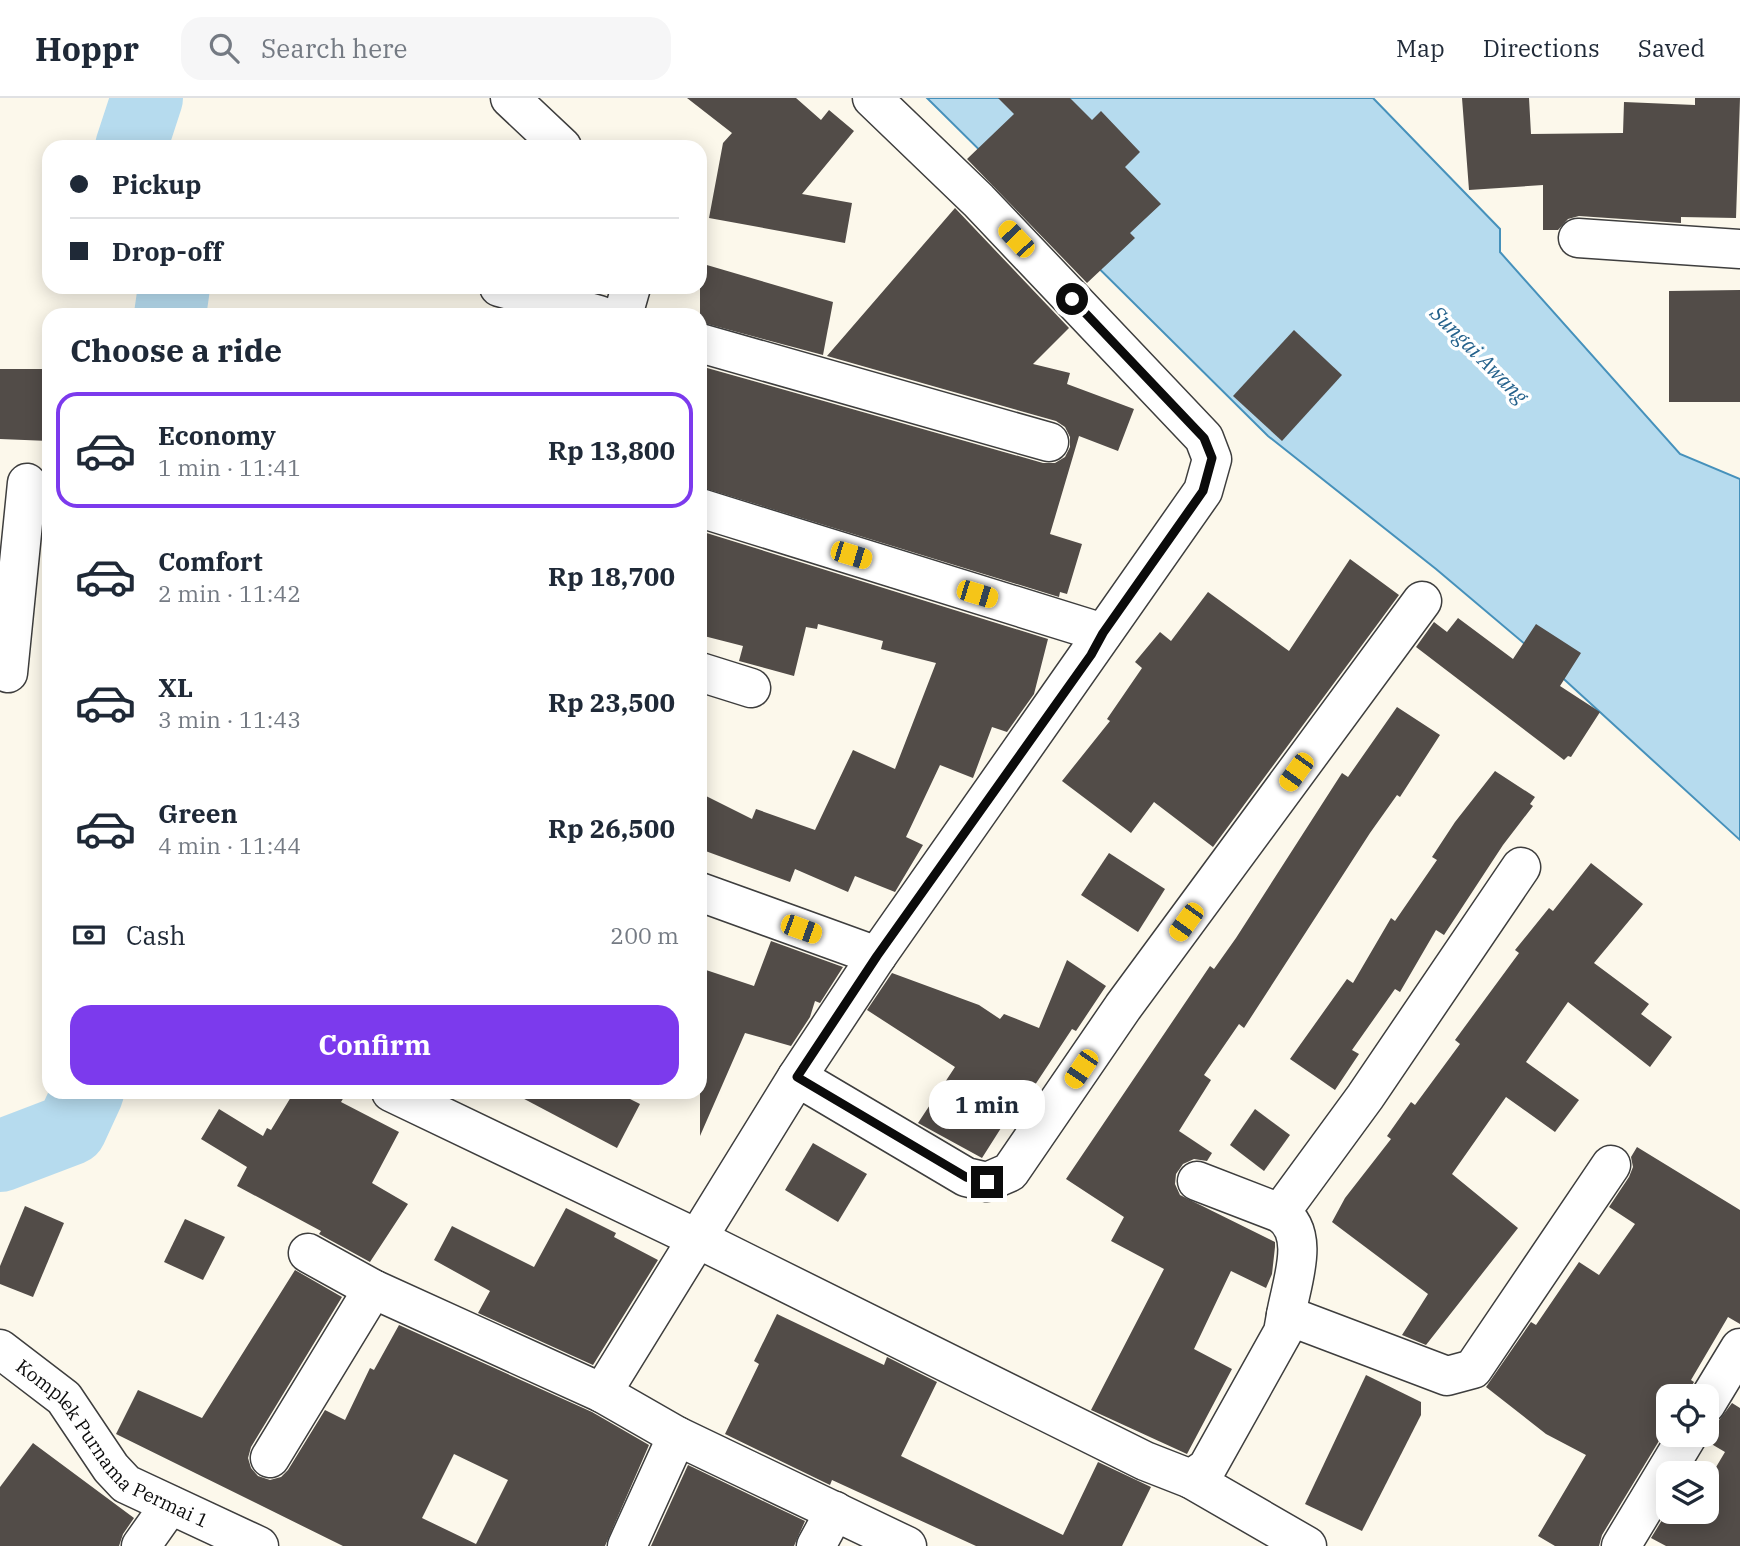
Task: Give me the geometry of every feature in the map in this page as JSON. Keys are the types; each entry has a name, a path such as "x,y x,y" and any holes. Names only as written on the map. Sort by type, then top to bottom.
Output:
{"street":[{"path":"510,98 555,140"},
{"path":"603,1393 696,1238 877,956 1091,655 1103,633 1203,491 1212,458 1204,438 978,200 872,98"},
{"path":"1578,238 1740,249"},
{"path":"524,294 574,308"},
{"path":"707,345 1049,442"},
{"path":"8,673 25,483"},
{"path":"707,510 1103,633"},
{"path":"797,1077 966,1177 987,1182 1010,1172 1123,1007 1422,601"},
{"path":"707,674 751,688"},
{"path":"1280,1213 1365,1097 1521,867"},
{"path":"707,895 877,956"},
{"path":"406,1099 696,1238 1145,1461 1191,1479 1307,1546"},
{"path":"1286,1315 1447,1376 1474,1369 1611,1165"},
{"path":"1191,1479 1207,1468 1283,1332 1299,1239 1291,1220 1280,1213 1196,1181"},
{"path":"307,1253 373,1289 603,1393 677,1436 907,1546"},
{"path":"270,1458 373,1289"},
{"path":"1718,1384 1740,1348"},
{"name":"Komplek Purnama Permai 1","path":"5,1351 64,1398 111,1468 126,1484 259,1546"},
{"path":"626,1546 677,1436"},
{"path":"1621,1546 1681,1447"},
{"path":"141,1546 170,1505"},
{"path":"816,1546 835,1511"}],"water":[{"name":"Sungai Awang","path":"927,98 1373,98 1500,229 1500,252 1680,454 1740,479 1740,840 1532,650 1436,569 1268,436"}],"building":[{"path":"687,98 796,98 821,120 829,110 854,131 802,194 852,203 845,243 709,218 723,143 732,133"},
{"path":"998,98 1070,98 1092,120 1101,111 1140,152 1125,167 1161,204 1130,233 1135,238 1087,283 967,159 1014,114"},
{"path":"1462,98 1529,98 1531,134 1623,133 1624,102 1695,105 1695,98 1740,98 1736,218 1681,217 1681,223 1579,216 1568,219 1558,230 1543,230 1543,185 1469,190"},
{"path":"955,208 1069,328 1033,364 1070,373 1067,384 1134,409 1118,451 1079,436 1050,534 1082,544 1067,594 1060,592 1059,597 707,489 707,368 1043,463 1055,463 1065,457 1070,447 1070,437 1065,427 1056,421 827,356"},
{"path":"707,265 833,302 823,355 707,324 707,308 700,308 700,294 707,294"},
{"path":"1740,290 1740,402 1669,402 1669,291"},
{"path":"1294,330 1342,375 1282,441 1233,396"},
{"path":"0,369 42,369 42,441 0,439"},
{"path":"707,533 1048,639 1034,694 1007,732 992,727 973,778 940,765 906,837 923,845 895,892 855,876 848,892 795,869 790,882 707,852 707,796 752,819 756,809 815,830 853,750 895,769 936,663 881,649 883,641 818,624 817,629 806,627 794,676 739,661 743,646 707,637"},
{"path":"1350,559 1399,595 1213,847 1154,802 1131,833 1062,781 1110,721 1107,719 1142,668 1135,662 1160,632 1171,641 1208,592 1289,651"},
{"path":"1458,618 1513,659 1536,624 1581,653 1560,686 1600,712 1571,757 1568,756 1564,760 1416,647 1434,622 1447,632"},
{"path":"1397,707 1440,735 1400,797 1397,795 1370,833 1244,1028 1239,1024 1204,1075 1211,1080 1179,1131 1212,1153 1207,1161 1194,1159 1183,1164 1176,1174 1175,1184 1180,1195 1275,1242 1272,1274 1266,1288 1231,1271 1194,1349 1232,1369 1187,1454 1091,1410 1164,1269 1111,1241 1124,1217 1066,1179 1210,966 1214,969 1236,938 1342,773 1348,777"},
{"path":"1495,771 1535,797 1530,804 1533,806 1503,845 1444,935 1436,930 1400,992 1395,989 1352,1050 1359,1054 1335,1090 1290,1059 1347,979 1353,983 1391,918 1395,921 1437,860 1432,857 1455,822"},
{"path":"1109,853 1165,889 1138,932 1081,895"},
{"path":"1591,863 1643,904 1594,963 1649,1004 1641,1014 1672,1037 1650,1067 1568,1002 1526,1062 1579,1100 1555,1132 1506,1097 1452,1174 1518,1228 1426,1345 1402,1335 1428,1294 1332,1222 1345,1198 1391,1139 1387,1136 1411,1102 1415,1105 1460,1044 1455,1040 1519,953 1515,950 1549,908 1553,911"},
{"path":"771,941 843,967 820,1003 815,1001 810,1017 791,1046 745,1033 700,1136 700,1099 707,1099 707,970 754,986"},
{"path":"1067,960 1106,986 1076,1031 1072,1029 1027,1097 1022,1095 982,1158 918,1123 955,1067 867,1010 892,973 979,1005 1000,1019 1004,1014 1039,1028"},
{"path":"290,1099 343,1099 341,1102 399,1132 372,1183 408,1204 370,1262 319,1234 321,1231 237,1186 247,1167 201,1139 219,1109 263,1136 267,1128 271,1130"},
{"path":"524,1099 630,1099 640,1104 617,1148"},
{"path":"1255,1109 1290,1135 1264,1171 1230,1145"},
{"path":"813,1143 867,1174 838,1222 785,1190"},
{"path":"1637,1147 1740,1210 1740,1324 1728,1317 1691,1380 1693,1384 1656,1384 1656,1446 1602,1535 1599,1546 1555,1546 1538,1536 1586,1455 1546,1434 1486,1387 1531,1322 1536,1325 1579,1262 1599,1275 1635,1224 1609,1207 1629,1177 1633,1167 1631,1157"},
{"path":"25,1206 64,1223 33,1297 0,1284 0,1266"},
{"path":"566,1208 616,1233 614,1237 658,1260 593,1365 478,1313 490,1291 434,1260 452,1226 534,1267"},
{"path":"185,1219 225,1237 203,1280 164,1262"},
{"path":"295,1270 342,1297 251,1447 248,1458 251,1468 258,1476 270,1480 281,1477 325,1410 345,1420 370,1368 374,1370 399,1325 592,1412 649,1445 605,1546 343,1546 116,1434 138,1390 202,1418","holes":["454,1454 508,1480 476,1544 422,1518"]},
{"path":"777,1314 884,1365 887,1357 937,1382 901,1456 1063,1535 1098,1462 1151,1487 1122,1546 976,1546 832,1480 830,1485 725,1434 759,1364 754,1361"},
{"path":"1366,1375 1421,1402 1421,1415 1362,1531 1305,1504"},
{"path":"1732,1403 1740,1408 1740,1546 1666,1546 1651,1538 1660,1524 1719,1524 1719,1462 1725,1452 1716,1447 1719,1447 1719,1420"},
{"path":"33,1443 134,1518 123,1534 119,1546 0,1546 0,1487"},
{"path":"688,1465 805,1521 794,1546 651,1546"}],"waterway":[{"path":"133,140 147,98"},
{"path":"171,308 173,294"},
{"path":"0,1156 71,1129 85,1099"}],"route":[{"path":"987,1182 966,1177 797,1077 877,956 1091,655 1103,633 1203,491 1212,458 1204,438 1072,299"}]}
